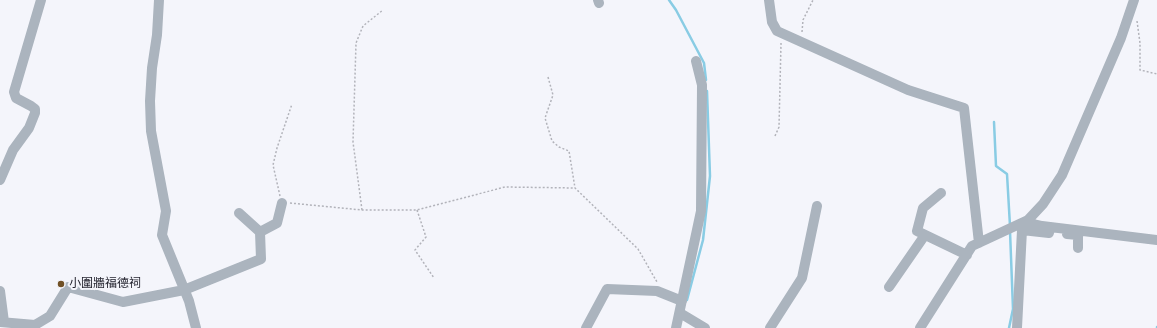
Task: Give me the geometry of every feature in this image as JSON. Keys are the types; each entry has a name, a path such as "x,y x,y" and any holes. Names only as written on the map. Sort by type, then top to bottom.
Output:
{"street":[{"path":"159,0 150,101 152,131 166,211 162,235 184,290 196,328"},
{"path":"769,0 772,22 777,31 908,90 964,108 979,244"},
{"path":"0,180 13,150 29,128 35,113 35,109 16,98 14,92 38,1"},
{"path":"920,328 972,246 1018,226 1028,220 1043,204 1062,175 1121,38 1134,1"},
{"path":"676,328 701,211 702,85 696,61"},
{"path":"940,193 923,208 917,231 967,255"},
{"path":"260,232 277,223 282,203"},
{"path":"770,328 802,278 817,206"},
{"path":"0,291 2,322 35,325 50,316 68,287 123,302 184,290 261,259 260,232 239,213"},
{"path":"1018,226 1042,226 1157,240"},
{"path":"1018,226 1078,235 1078,248"},
{"path":"1017,328 1018,226"},
{"path":"889,287 925,235"},
{"path":"586,328 607,289 657,291 682,301"},
{"path":"680,313 706,328"}],"path":[{"path":"801,42 803,20 813,0"},
{"path":"1134,1 1140,43 1140,70 1157,74"},
{"path":"362,210 353,142 356,43 363,26 383,10"},
{"path":"775,136 779,127 781,33"},
{"path":"548,77 552,94 545,118 552,141 559,147 569,151 575,188 638,249 664,294"},
{"path":"292,104 277,148 273,165 282,203 362,210 417,210 505,187 575,188"},
{"path":"417,210 426,237 415,250 434,278"}],"waterway":[{"path":"669,0 676,10 704,63 706,80"},
{"path":"687,300 703,240 710,176 707,91"},
{"path":"994,122 996,166 1007,174 1010,226"},
{"path":"1009,328 1013,309 1010,231"}],"place":[{"name":"小圍牆福德祠","path":"61,284"}]}
